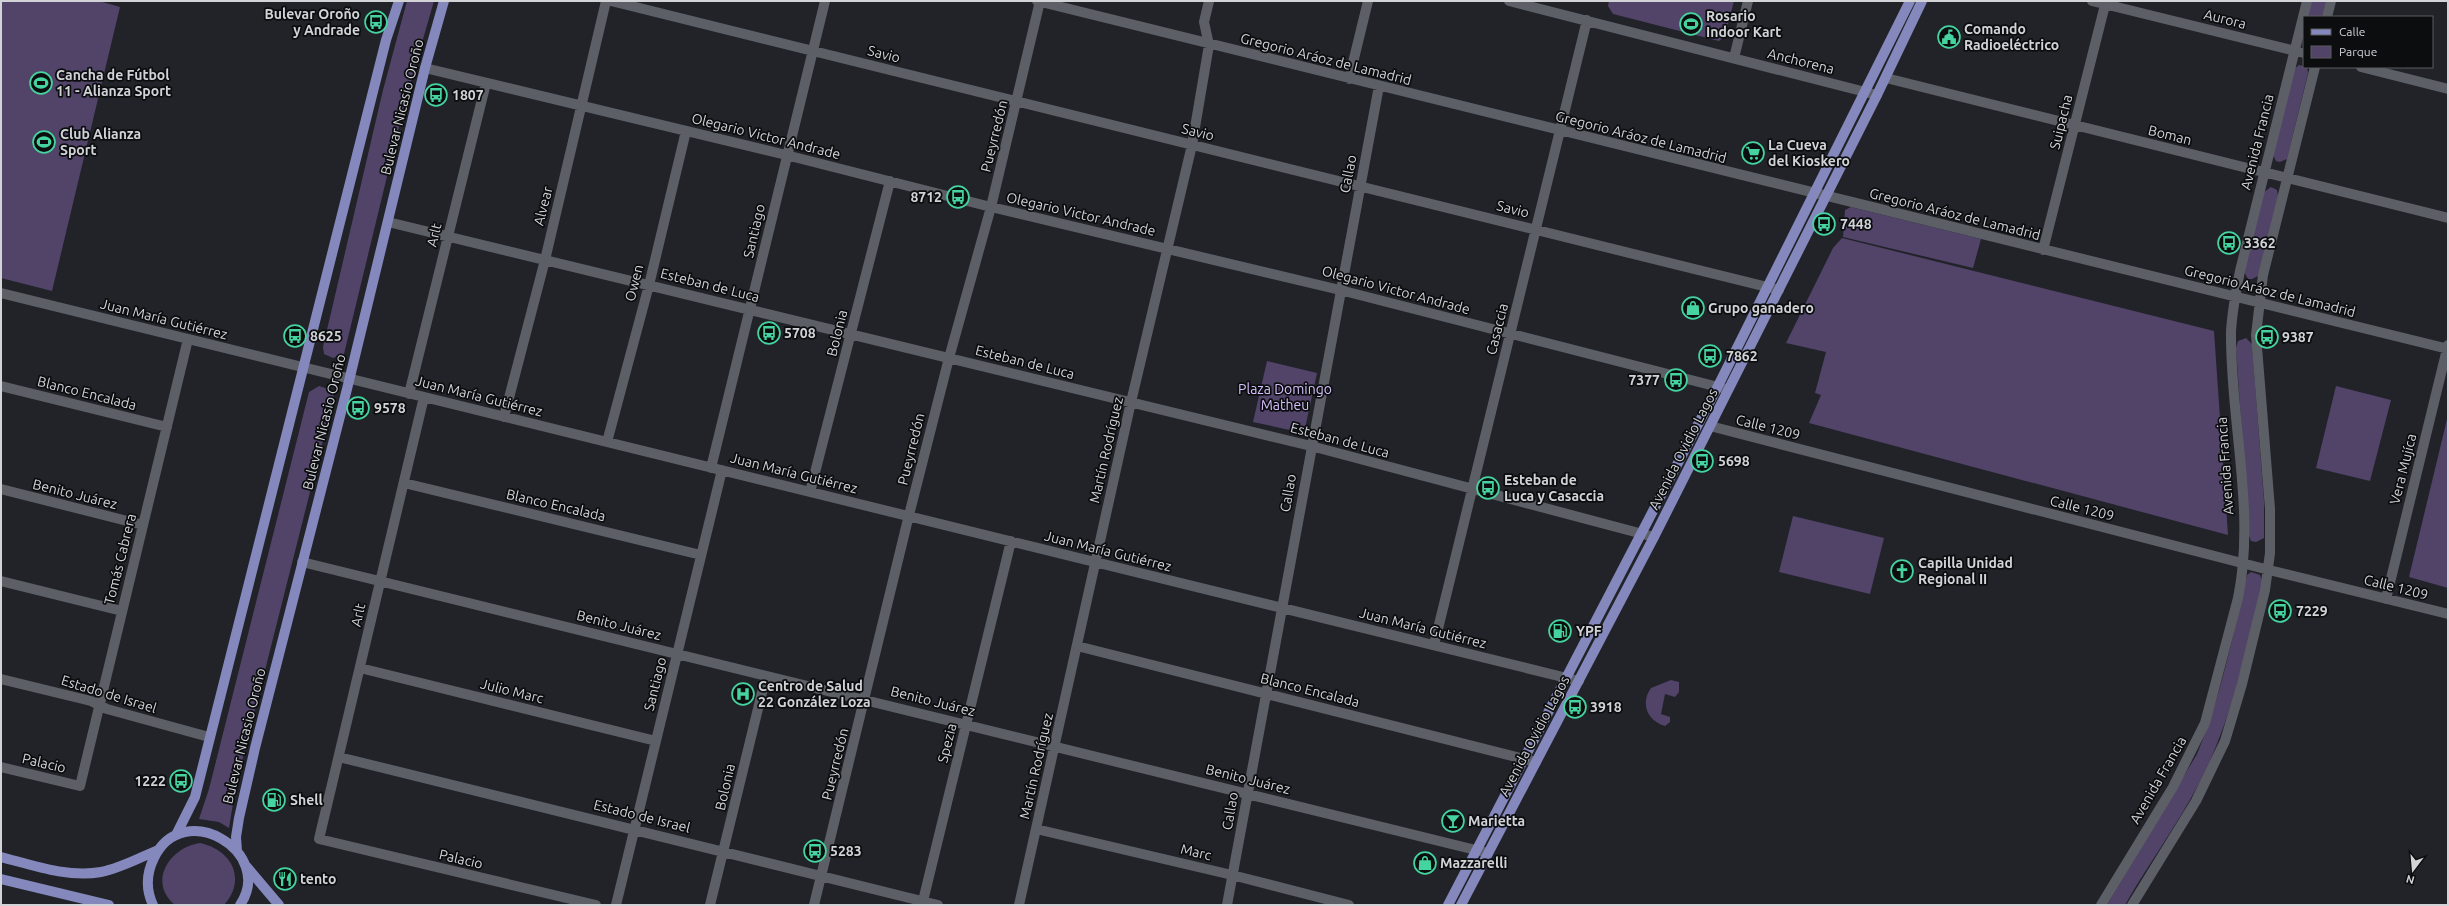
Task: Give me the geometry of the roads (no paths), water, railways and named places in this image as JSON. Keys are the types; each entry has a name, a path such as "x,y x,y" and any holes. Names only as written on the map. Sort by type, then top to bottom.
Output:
{"main road":[{"path":"1,858 64,871 100,872 123,866 158,850 176,835 195,797 386,40 399,1"},
{"name":"Bulevar Nicasio Oroño","path":"237,850 236,837 239,818 255,748 349,379 425,68 444,1"},
{"name":"Avenida Ovidio Lagos","path":"1448,905 1718,386 1910,1"},
{"name":"Avenida Ovidio Lagos","path":"1460,905 1654,537 1886,78 1922,1"},
{"path":"176,835 192,831 208,832 224,839 237,850 245,864 279,905"},
{"path":"153,905 148,892 148,870 158,850"},
{"path":"240,905 248,883 245,864"},
{"path":"1,879 109,905"}],"street":[{"name":"Alvear","path":"504,417 545,260 606,1"},
{"name":"Savio","path":"611,1 1779,290"},
{"name":"Santiago","path":"711,468 824,1"},
{"name":"Gregorio Aráoz de Lamadrid","path":"1039,1 1209,45 1826,197 2448,348"},
{"name":"Pueyrredón","path":"814,905 909,515 949,358 991,207 1017,101 1039,1"},
{"name":"Martín Rodríguez","path":"1019,905 1131,402 1192,144 1209,45 1204,22 1209,1"},
{"path":"1348,79 1368,1"},
{"name":"Anchorena","path":"1509,1 1877,95"},
{"path":"1734,58 1748,1"},
{"name":"Aurora","path":"2092,1 2299,52"},
{"name":"Avenida Francia","path":"2305,16 2307,1"},
{"path":"2327,16 2331,1"},
{"name":"Suipacha","path":"2043,250 2105,3"},
{"name":"Casaccia","path":"1434,645 1587,20"},
{"name":"Avenida Francia","path":"2101,905 2173,787 2205,723 2238,598 2243,564 2242,504 2232,353 2235,297 2264,172 2299,52 2303,26"},
{"name":"Olegario Victor Andrade","path":"425,68 786,155 991,207 1340,290 1510,335 1718,386 1729,390"},
{"path":"2132,905 2196,801 2225,741 2242,684 2269,570 2270,509 2256,335 2258,303 2315,68"},
{"path":"2364,68 2448,89"},
{"name":"Boman","path":"1886,78 2448,218"},
{"name":"Arlt","path":"409,394 486,82"},
{"name":"Callao","path":"1227,905 1379,86"},
{"name":"Owen","path":"607,442 649,285 686,131"},
{"name":"Bolonia","path":"810,492 890,181"},
{"name":"Esteban de Luca","path":"388,222 1311,446 1472,490 1654,537"},
{"name":"Juan María Gutiérrez","path":"1,294 909,515 1579,681"},
{"name":"Tomás Cabrera","path":"80,786 188,339"},
{"name":"Vera Mujíca","path":"2386,599 2448,348"},
{"name":"Blanco Encalada","path":"1,386 167,427"},
{"name":"Arlt","path":"319,839 424,397"},
{"name":"Calle 1209","path":"1710,426 2243,564 2448,614"},
{"name":"Santiago","path":"616,905 722,470"},
{"name":"Blanco Encalada","path":"404,483 701,554"},
{"name":"Benito Juárez","path":"1,489 143,525"},
{"name":"Spezia","path":"923,903 1011,541"},
{"name":"Benito Juárez","path":"302,562 1488,852"},
{"path":"1,581 122,611"},
{"name":"Blanco Encalada","path":"1077,646 1536,762"},
{"name":"Julio Marc","path":"360,668 656,741"},
{"name":"Bolonia","path":"710,905 766,676"},
{"name":"Estado de Israel","path":"1,679 92,701 99,705 209,737"},
{"name":"Estado de Israel","path":"339,757 724,851 923,903 938,905"},
{"name":"Palacio","path":"1,767 80,786"},
{"name":"Marc","path":"1036,830 1232,875 1349,905"},
{"name":"Palacio","path":"319,839 596,905"}],"place":[{"name":"Bulevar Oroño y Andrade","path":"376,22"},
{"name":"Rosario Indoor Kart","path":"1691,24"},
{"name":"Comando Radioeléctrico","path":"1949,37"},
{"name":"Cancha de Fútbol 11 - Alianza Sport","path":"41,83"},
{"name":"1807","path":"436,95"},
{"name":"Club Alianza Sport","path":"44,142"},
{"name":"La Cueva del Kioskero","path":"1753,153"},
{"name":"8712","path":"958,197"},
{"name":"7448","path":"1824,224"},
{"name":"3362","path":"2229,243"},
{"name":"Grupo ganadero","path":"1693,308"},
{"name":"5708","path":"769,333"},
{"name":"8625","path":"295,336"},
{"name":"9387","path":"2267,337"},
{"name":"7862","path":"1710,356"},
{"name":"7377","path":"1676,380"},
{"name":"9578","path":"358,408"},
{"name":"5698","path":"1702,461"},
{"name":"Esteban de Luca y Casaccia","path":"1488,488"},
{"name":"Capilla Unidad Regional II","path":"1902,571"},
{"name":"7229","path":"2280,611"},
{"name":"YPF","path":"1560,631"},
{"name":"Centro de Salud 22 González Loza","path":"743,694"},
{"name":"3918","path":"1575,707"},
{"name":"1222","path":"181,781"},
{"name":"Shell","path":"274,800"},
{"name":"Marietta","path":"1453,821"},
{"name":"5283","path":"815,851"},
{"name":"Mazzarelli","path":"1425,863"},
{"name":"tento","path":"285,879"}],"park label":[{"name":"Plaza Domingo Matheu","path":"1285,398"}]}
